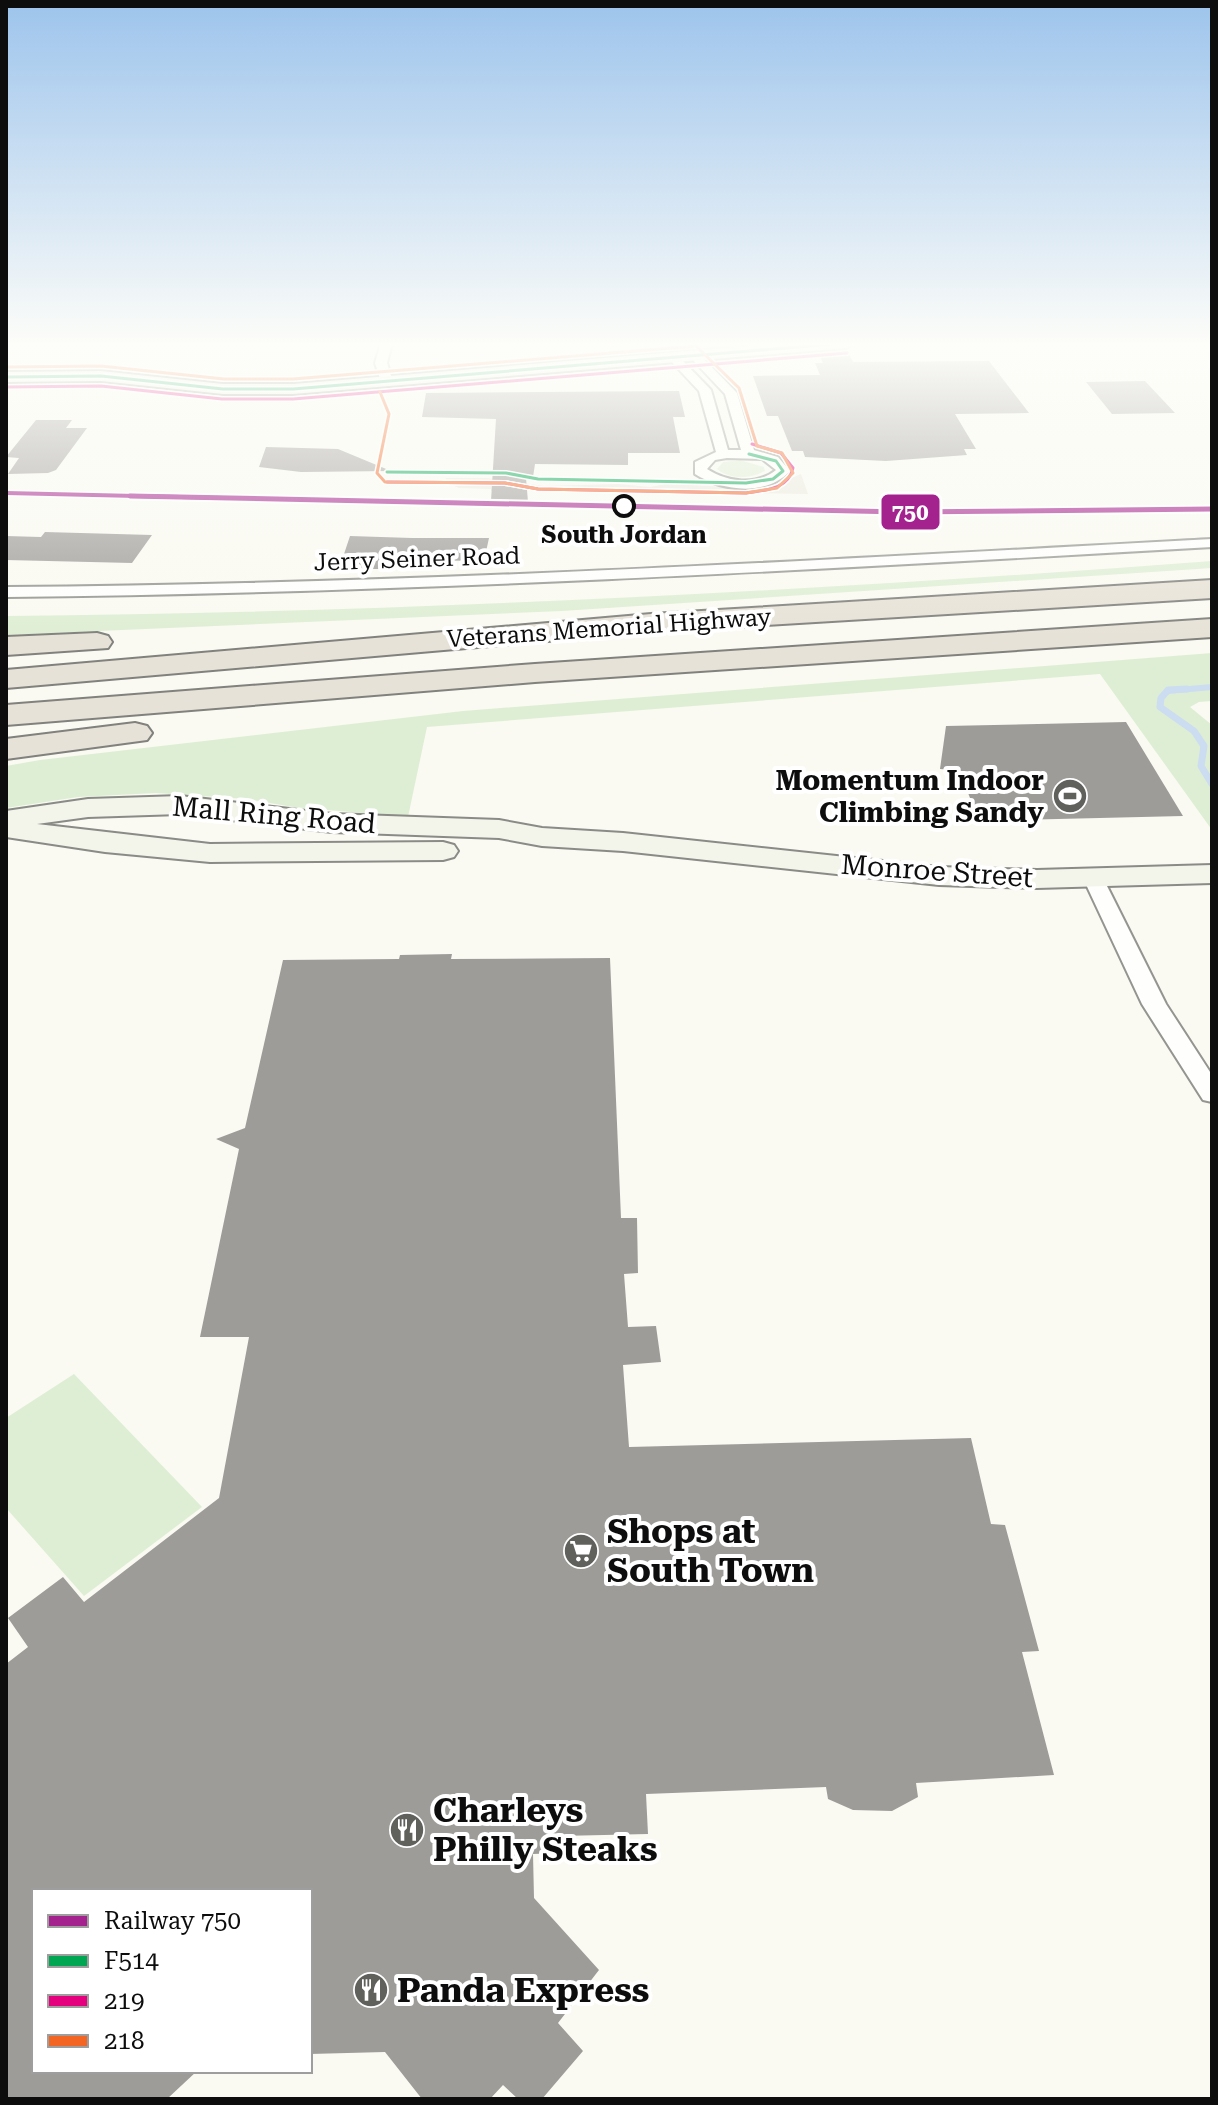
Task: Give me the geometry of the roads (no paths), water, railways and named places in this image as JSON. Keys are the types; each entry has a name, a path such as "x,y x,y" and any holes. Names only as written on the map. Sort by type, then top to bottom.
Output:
{"highway":[{"name":"Veterans Memorial Highway","path":"6,679 651,623 1212,589"},
{"path":"6,646 431,625 651,623"},
{"name":"Veterans Memorial Highway","path":"6,715 535,673 1212,628"},
{"path":"6,749 269,716 543,690 897,649"}],"street":[{"path":"719,441 723,455"},
{"path":"745,441 749,454"},
{"path":"749,454 776,461 783,471 773,479 741,483 713,479 700,471 700,465 705,460 723,455 749,454"},
{"name":"Jerry Seiner Road","path":"6,592 217,590 627,576 1212,543"},
{"name":"Mall Ring Road","path":"6,820 88,808 180,805 332,823 499,829 542,837 662,846"},
{"name":"Mall Ring Road","path":"6,828 105,843 210,853 265,854 499,850 542,837"},
{"name":"Mall Ring Road","path":"6,844 105,843"},
{"name":"Monroe Street","path":"662,846 939,876 1093,878 1212,874"},
{"path":"1093,878 1154,1004 1212,1094"}],"waterway":[{"path":"1167,691 1212,687"},
{"path":"1167,691 1187,689"},
{"path":"1167,691 1161,698 1160,707 1194,731 1204,746 1201,766 1212,784"}],"rail line":[{"name":"750","path":"6,493 902,512 1212,509"}],"place":[{"name":"South Jordan","path":"624,506"},
{"name":"Momentum Indoor Climbing Sandy","path":"1070,796"},
{"name":"Shops at South Town","path":"581,1551"},
{"name":"Charleys Philly Steaks","path":"407,1830"},
{"name":"Panda Express","path":"371,1990"}]}
